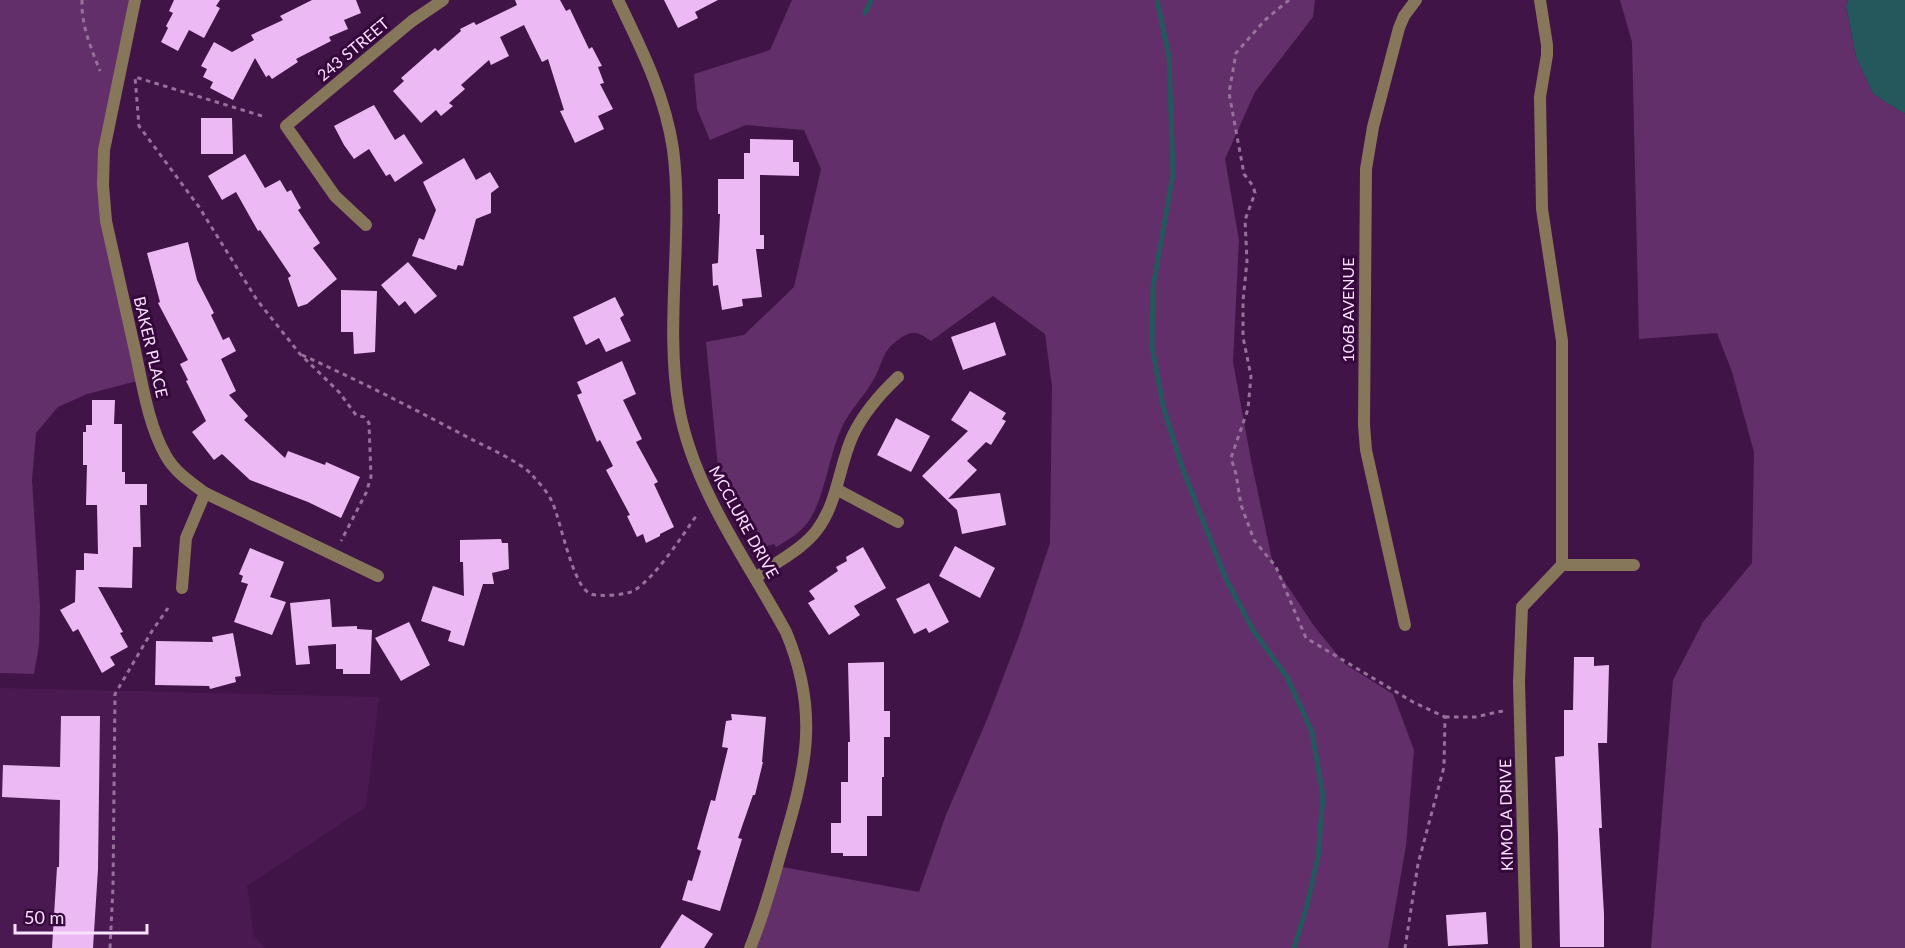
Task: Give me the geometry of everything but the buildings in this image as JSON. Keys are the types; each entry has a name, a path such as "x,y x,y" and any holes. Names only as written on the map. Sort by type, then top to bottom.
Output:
{"street":[{"name":"BAKER PLACE","path":"135,0 104,150 103,185 106,221 141,380 162,448 173,467 205,493 378,576"},
{"name":"243 STREET","path":"366,225 335,196 286,126 412,21 443,0"},
{"name":"MCCLURE DRIVE","path":"618,0 655,80 671,139 675,173 674,371 683,425 703,483 786,633 795,655 804,694 807,740 804,766 796,802 764,910 750,948"},
{"name":"106B AVENUE","path":"1405,625 1366,450 1364,217 1365,169 1373,127 1399,28 1404,16 1416,0"},
{"path":"1540,0 1547,45 1540,97 1542,209 1562,341 1562,565 1634,565"},
{"path":"756,578 807,541 818,529 828,511 853,436 879,395 898,377"},
{"path":"836,489 898,522"},
{"path":"182,588 186,538 205,493"},
{"name":"KIMOLA DRIVE","path":"1526,948 1519,682 1521,607 1562,565"}],"path":[{"path":"82,0 81,15 100,71"},
{"path":"1289,0 1265,20 1236,53 1229,93 1244,174 1253,186 1255,194 1245,220 1247,261 1243,301 1243,337 1251,376 1248,409 1231,458 1241,505 1254,540 1276,567 1306,638 1413,702 1445,717 1475,717 1520,707"},
{"path":"262,116 135,76 139,126 199,207 257,300 300,354 339,392 356,415 364,417 369,423 371,477 366,493 340,543"},
{"path":"300,354 377,389 529,471 553,502 564,542 579,580 584,591 592,595 628,594 636,590 656,570 696,516"},
{"path":"110,948 115,694 168,608"},
{"path":"1405,948 1418,864 1444,767 1445,717"}],"shaded area":[{"path":"0,0 135,0 103,185 141,380 87,394 58,407 36,433 32,480 40,607 39,645 34,674 0,673"},
{"path":"792,0 1315,0 1313,17 1255,92 1225,159 1239,240 1233,362 1273,564 1314,626 1345,664 1393,694 1414,750 1406,846 1388,948 750,948 777,866 919,892 946,815 988,717 1019,636 1050,543 1052,386 1045,334 993,296 931,341 914,333 902,337 891,346 871,384 842,427 814,512 805,526 785,542 776,547 774,544 767,546 760,544 718,468 706,342 744,335 794,287 821,169 804,130 746,125 710,140 697,109 694,74 770,50"},
{"path":"1620,0 1848,0 1846,6 1856,57 1873,94 1905,114 1905,948 1651,948 1673,680 1703,622 1752,563 1754,452 1732,372 1717,333 1639,339 1632,42"},
{"path":"1848,0 1905,0 1905,114 1873,94 1856,57 1846,6"},
{"path":"0,688 379,697 366,807 247,886 254,936 265,948 0,948"}],"waterway":[{"path":"865,13 871,0"},
{"path":"1157,0 1169,57 1173,174 1153,287 1152,346 1163,406 1182,467 1225,577 1253,630 1287,677 1312,732 1323,796 1318,857 1294,948"}]}
